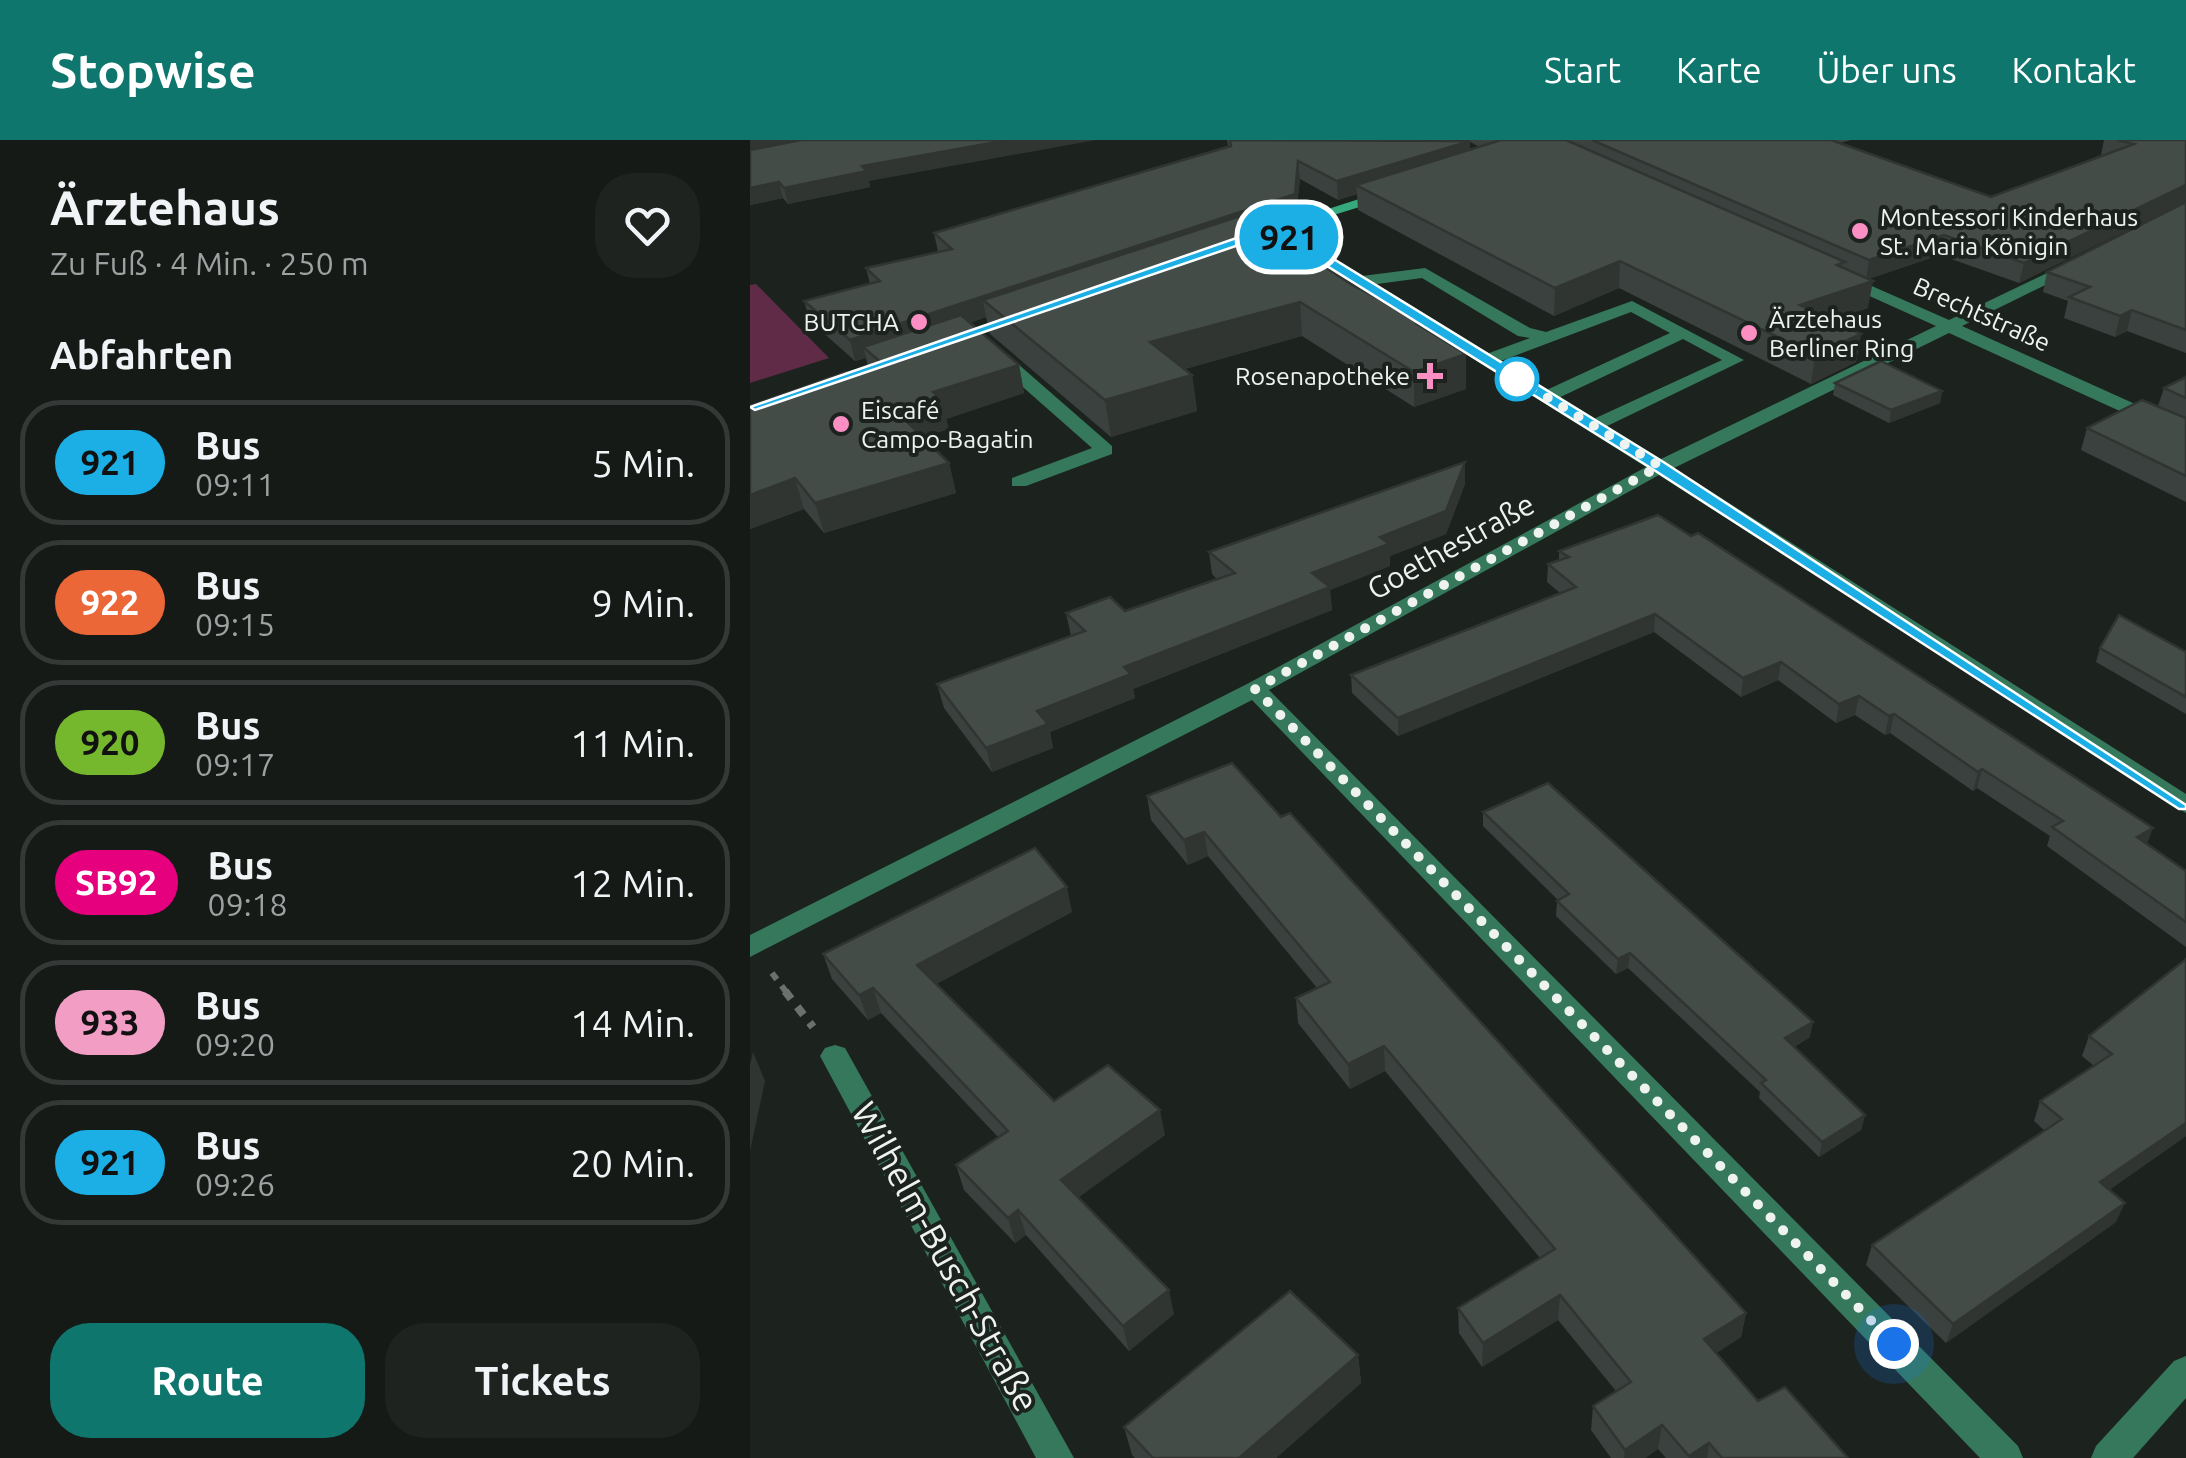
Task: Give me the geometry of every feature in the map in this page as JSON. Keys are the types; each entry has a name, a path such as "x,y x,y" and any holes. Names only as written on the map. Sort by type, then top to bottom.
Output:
{"street":[{"path":"1240,241 1403,188"},
{"path":"1276,228 1660,466 2186,805"},
{"name":"Goethestraße","path":"751,946 1255,689 1660,466 1951,328 2102,250"},
{"name":"Brechtstraße","path":"1828,272 2186,434"},
{"path":"1362,281 1425,273 1524,332 1548,338"},
{"path":"1487,360 1632,306 1736,360 1592,426"},
{"path":"1546,397 1681,334"},
{"path":"985,344 1105,450 1019,482"},
{"path":"1255,689 2006,1458"},
{"name":"Wilhelm-Busch-Straße","path":"835,1056 1056,1458"},
{"path":"2110,1458 2180,1390"}],"path":[{"path":"751,946 835,1056"}],"shaded area":[{"path":"756,284 829,358 750,383 750,285"}],"building":[{"path":"801,140 1008,140 862,166 867,171 784,188 779,182 750,188 750,150"},
{"path":"1230,140 1470,141 1337,181 1298,161 1295,194 850,340 804,301 880,281 866,268 952,249 934,233 1231,146"},
{"path":"1501,140 1566,140 1845,262 1837,265 1873,281 1800,305 1861,334 1815,355 1620,261 1555,288 1356,185"},
{"path":"1592,140 1831,140 1991,197 2134,144 2117,140 2186,140 2186,185 2024,263 1944,235 1869,260"},
{"path":"2186,202 2186,330 2132,310 2120,316 2069,297 2090,287 2047,272"},
{"path":"1271,206 1290,217 1288,242 1352,285 1424,322 1417,324 1466,354 1414,372 1300,302 1150,342 1192,375 1105,400 983,300"},
{"path":"961,315 1019,365 933,392 942,400 897,412 949,463 815,503 795,478 750,495 750,406 844,373 883,364 863,347"},
{"path":"1881,361 1942,391 1891,410 1835,383"},
{"path":"2186,377 2186,398 2164,388"},
{"path":"2142,400 2186,418 2186,476 2087,428"},
{"path":"1465,462 1446,511 1380,537 1389,544 1312,573 1330,587 1124,667 1131,674 1037,711 1048,724 986,748 937,684 1085,631 1066,613 1110,597 1125,611 1235,573 1209,552"},
{"path":"1658,515 1691,536 1698,533 2153,828 2137,837 2186,871 2186,922 2052,827 2063,821 1982,769 1978,772 1894,714 1889,716 1859,696 1839,704 1781,662 1743,678 1655,614 1398,718 1351,675 1576,587 1548,564 1569,557 1559,551"},
{"path":"2119,615 2186,652 2186,697 2100,648"},
{"path":"1232,763 1281,817 1290,813 1746,1313 1704,1339 1758,1401 1785,1387 1848,1458 1722,1458 1709,1443 1689,1456 1662,1425 1625,1450 1593,1406 1631,1382 1560,1295 1483,1343 1458,1308 1555,1249 1384,1046 1348,1064 1296,998 1330,982 1204,832 1184,840 1147,796"},
{"path":"1548,783 1813,1022 1785,1038 1865,1115 1822,1142 1761,1083 1766,1080 1630,953 1618,959 1557,901 1569,894 1483,812"},
{"path":"1035,848 1067,887 917,965 1054,1101 1108,1065 1160,1110 1061,1180 1169,1290 1123,1326 1018,1210 1008,1218 956,1165 1008,1131 873,988 859,995 823,954"},
{"path":"2186,959 2186,1123 2100,1182 2125,1203 1953,1324 1872,1245 2062,1119 2040,1101 2112,1054 2089,1036"},
{"path":"1290,1291 1358,1355 1239,1458 1153,1458 1124,1427"}],"bus line":[{"name":"921","path":"750,407 1276,228 1660,466 2186,805"}],"place":[{"name":"Montessori Kinderhaus St. Maria Königin","path":"1860,231"},
{"name":"BUTCHA","path":"919,322"},
{"name":"Ärztehaus Berliner Ring","path":"1749,333"},
{"name":"Rosenapotheke","path":"1430,376"},
{"name":"Eiscafé Campo-Bagatin","path":"841,424"}],"route":[{"path":"1517,379 1660,466 1255,689 1894,1344"}]}
